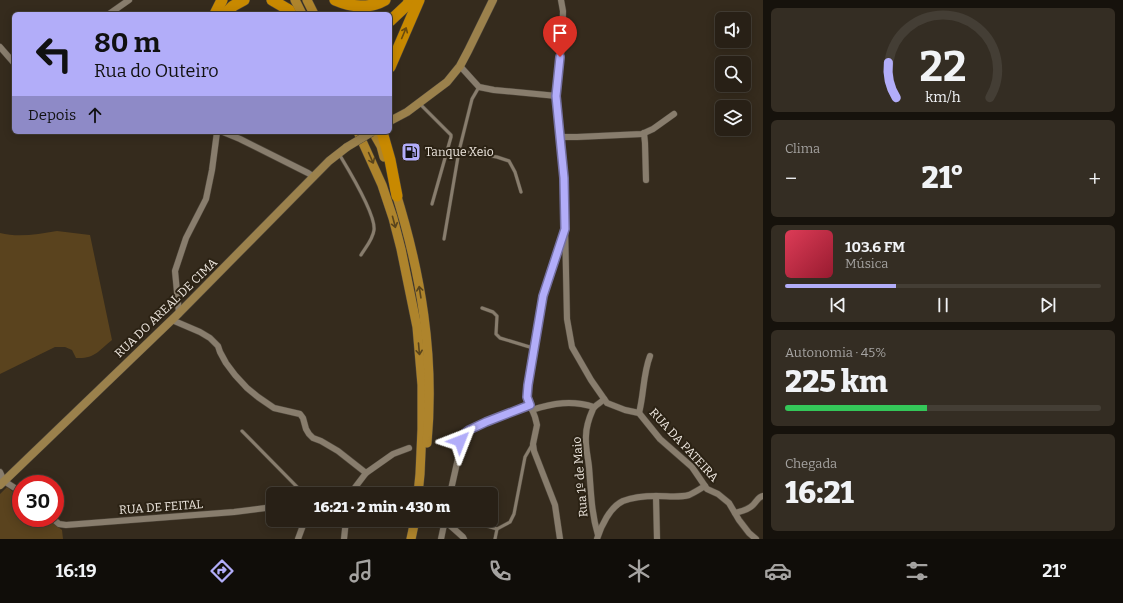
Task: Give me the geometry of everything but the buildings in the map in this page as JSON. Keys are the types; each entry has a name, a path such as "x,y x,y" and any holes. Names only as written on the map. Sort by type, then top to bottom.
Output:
{"highway":[{"path":"216,12 222,0"},
{"path":"227,12 233,6 244,0"},
{"path":"272,0 290,12"},
{"path":"335,0 344,4 367,6 385,0"},
{"path":"389,12 402,0"},
{"path":"392,19 407,5 410,0"},
{"path":"392,62 419,0"},
{"path":"383,134 390,160 397,196"}],"main road":[{"path":"295,0 301,12"},
{"path":"307,0 313,12"},
{"path":"392,120 407,112 448,82 460,66 493,0"},
{"path":"359,134 382,185 393,218 417,327 422,393 419,487"},
{"name":"RUA DO AREAL DE CIMA","path":"2,483 172,320 329,161 347,147 370,134"},
{"path":"374,134 381,146 407,229 418,274 426,326 430,387 424,475 421,487"},
{"path":"411,539 414,527"}],"street":[{"path":"112,12 129,0"},
{"name":"RUA DA PATEIRA","path":"561,0 562,44 556,96 564,178 568,319 572,347 591,380 607,403 625,410 640,413 660,439 692,467 707,489 718,494 729,503 735,513 756,539"},
{"path":"0,47 12,61"},
{"path":"460,66 479,87 494,90 556,96"},
{"path":"560,137 642,134 653,129 674,114"},
{"path":"644,133 646,180"},
{"path":"179,313 175,271 186,238 206,198 212,170 217,134"},
{"path":"228,134 314,177"},
{"path":"560,539 554,505 534,451 533,444 537,425 527,397 543,296 565,229"},
{"path":"172,320 210,338 218,346 226,363 247,388 274,408 300,414 303,418 306,429 313,438 338,451 366,473"},
{"path":"640,413 646,366 650,356"},
{"path":"452,487 459,454 460,441 464,434 469,430 486,422 531,408 557,403 584,404 594,407 604,399"},
{"name":"Rua 1º de Maio","path":"594,407 587,425 585,443 590,475 591,502 598,537"},
{"path":"355,487 366,473 393,454 409,448"},
{"path":"0,472 2,483 12,488"},
{"path":"598,537 607,518 614,508 622,502 634,498 656,496 676,497 689,495 705,486"},
{"path":"656,496 657,539"},
{"path":"735,513 746,510 763,496"},
{"name":"RUA DE FEITAL","path":"64,525 219,513 266,508"},
{"path":"298,539 302,527"},
{"path":"344,539 345,527"},
{"path":"441,539 443,527"},
{"path":"452,527 464,539"}],"lane":[{"path":"444,239 459,151 472,99 479,87"},
{"path":"419,103 451,137 432,204"},
{"path":"459,151 497,157 509,161 515,172 521,192"},
{"path":"339,154 362,194 374,222 374,231 371,239 361,255"},
{"path":"482,308 493,312 497,316 496,334 500,338 534,348"},
{"path":"242,431 297,487"},
{"path":"490,527 497,529 510,522 514,514 525,457 533,444"},
{"path":"495,539 497,529"}],"shaded area":[{"path":"57,231 90,235 112,340 96,354 82,358 76,358 72,350 65,347 55,347 0,374 0,233 21,235"},
{"path":"7,487 12,491 12,527 58,527 62,530 63,539 0,539 0,494"}],"place":[{"name":"Tanque Xeio","path":"411,152"}],"route":[{"path":"460,441 464,434 469,430 530,405 527,397 528,385 543,296 565,229 564,178 556,96 560,57"}]}
